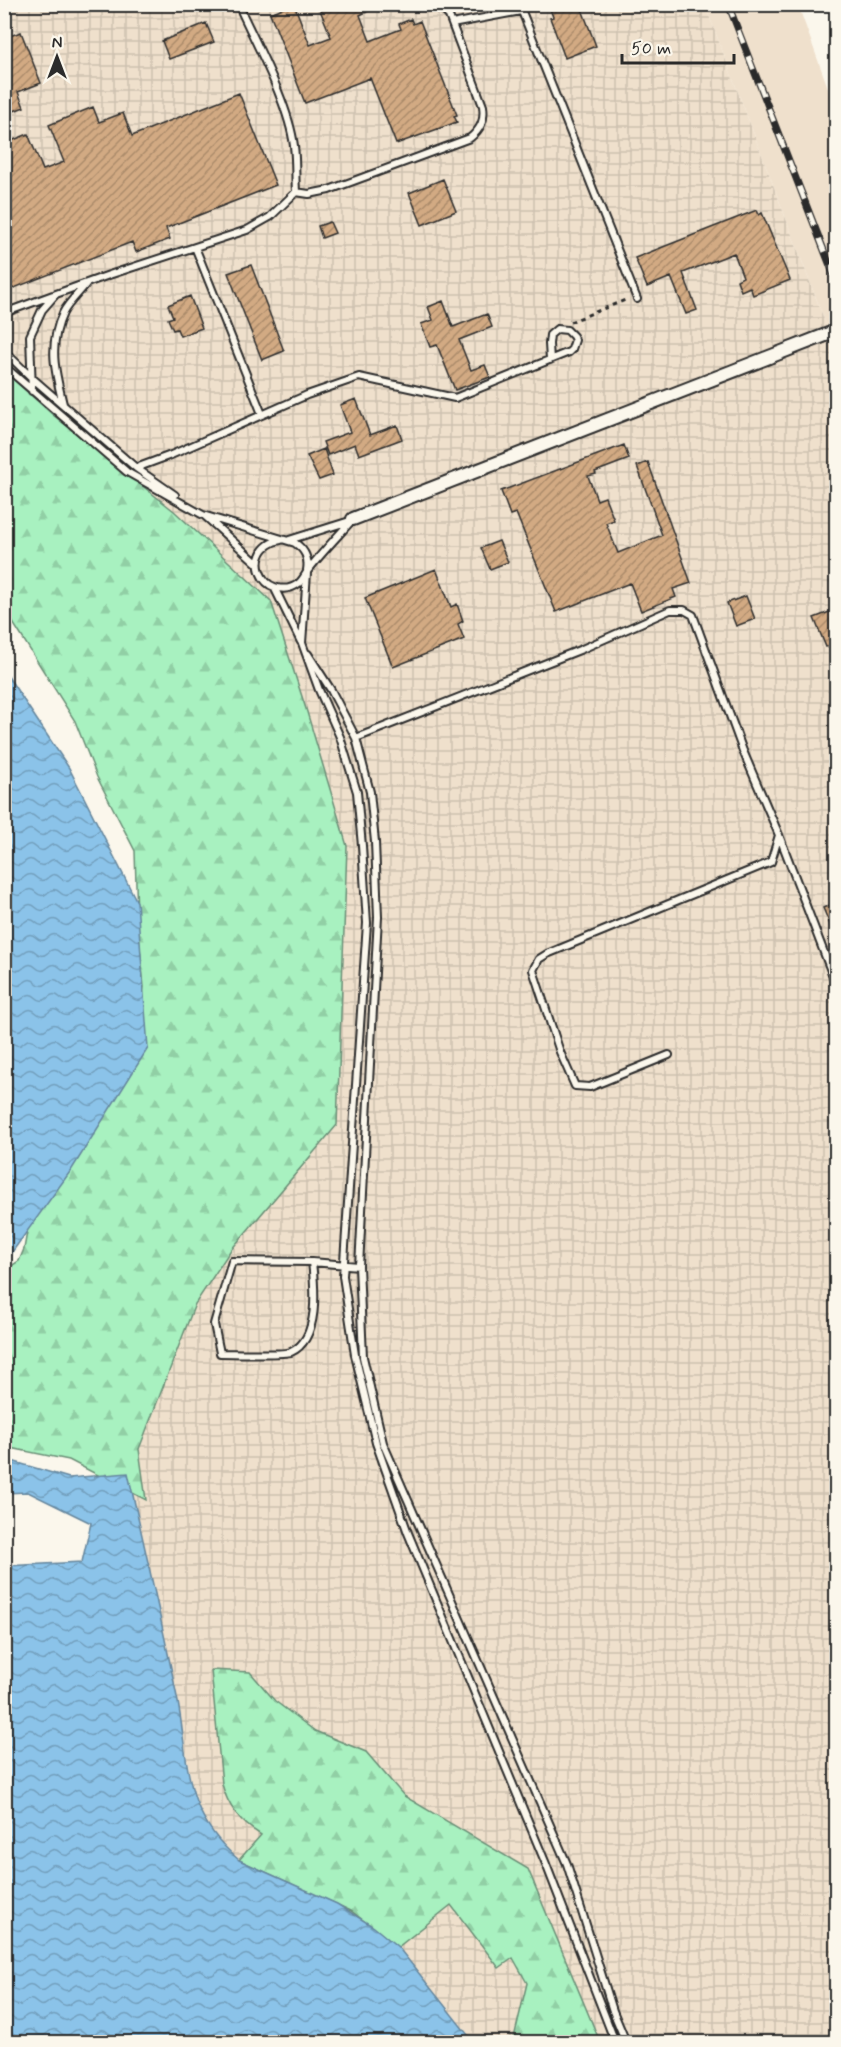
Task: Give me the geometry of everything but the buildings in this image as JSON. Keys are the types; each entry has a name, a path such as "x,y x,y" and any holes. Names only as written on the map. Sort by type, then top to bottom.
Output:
{"street":[{"path":"353,519 837,331"}],"lane":[{"path":"4,313 86,283 247,230 270,217 296,192 294,145 288,121 278,93 238,4"},
{"path":"296,192 319,193 470,138 476,133 483,121 483,106 452,24 437,4"},
{"path":"452,24 520,8 637,299"},
{"path":"195,247 262,414"},
{"path":"63,404 53,367 54,340 64,312 86,283"},
{"path":"32,391 30,336 42,310 57,294"},
{"path":"136,468 307,395 359,377 455,398 550,360 572,349 573,336 567,330 557,329 550,335 550,360"},
{"path":"4,351 136,468 203,515 258,564 263,578 274,587 302,643 331,690 356,738 370,792 378,917 359,1266 363,1357 383,1443 567,1864 613,2011 626,2043"},
{"path":"4,366 127,472 203,515 287,540 305,551 308,564 302,643 319,690 340,737 357,792 367,923 343,1276 355,1355 376,1443 408,1533 546,1864 615,2043"},
{"path":"258,564 260,556 269,544 353,519"},
{"path":"274,587 287,589 299,583 353,519"},
{"path":"356,738 582,649 670,610 684,610 693,615 743,751 779,835 837,984"},
{"path":"669,1055 590,1087 574,1086 560,1052 533,970 535,965 547,954 771,862 779,835"},
{"path":"312,1262 315,1287 311,1330 304,1342 290,1353 220,1353 214,1324 232,1261 312,1262 359,1266"}],"path":[{"path":"570,322 628,299"}],"shaded area":[{"path":"4,5 705,5 830,335 836,337 836,2042 469,2042 468,2035 239,1860 217,1838 201,1814 192,1788 178,1702 128,1473 137,1473 149,1378 281,1156 5,387"},
{"path":"705,5 798,5 836,110 836,337 830,335"}],"green space":[{"path":"5,372 53,415 174,511 271,601 347,846 337,1125 230,1251 195,1304 139,1449 146,1500 69,1460 5,1447 5,1270 19,1261 24,1249 30,1215 134,1044 144,987 137,917 135,851 97,777 75,721 5,610"},
{"path":"211,1670 250,1672 275,1701 315,1731 366,1752 404,1796 528,1869 600,2042 513,2042 527,1983 513,1958 499,1968 451,1905 398,1947 351,1911 239,1860 261,1835 236,1813 222,1784"}],"water":[{"path":"5,672 69,768 137,902 148,1048 72,1169 5,1262"},
{"path":"5,1459 69,1478 128,1473 178,1702 189,1777 196,1801 209,1826 219,1841 239,1860 337,1904 374,1927 398,1947 468,2035 469,2042 5,2042 5,1566 82,1562 91,1523 28,1492 5,1493"}],"railway":[{"path":"728,4 836,281"}]}
